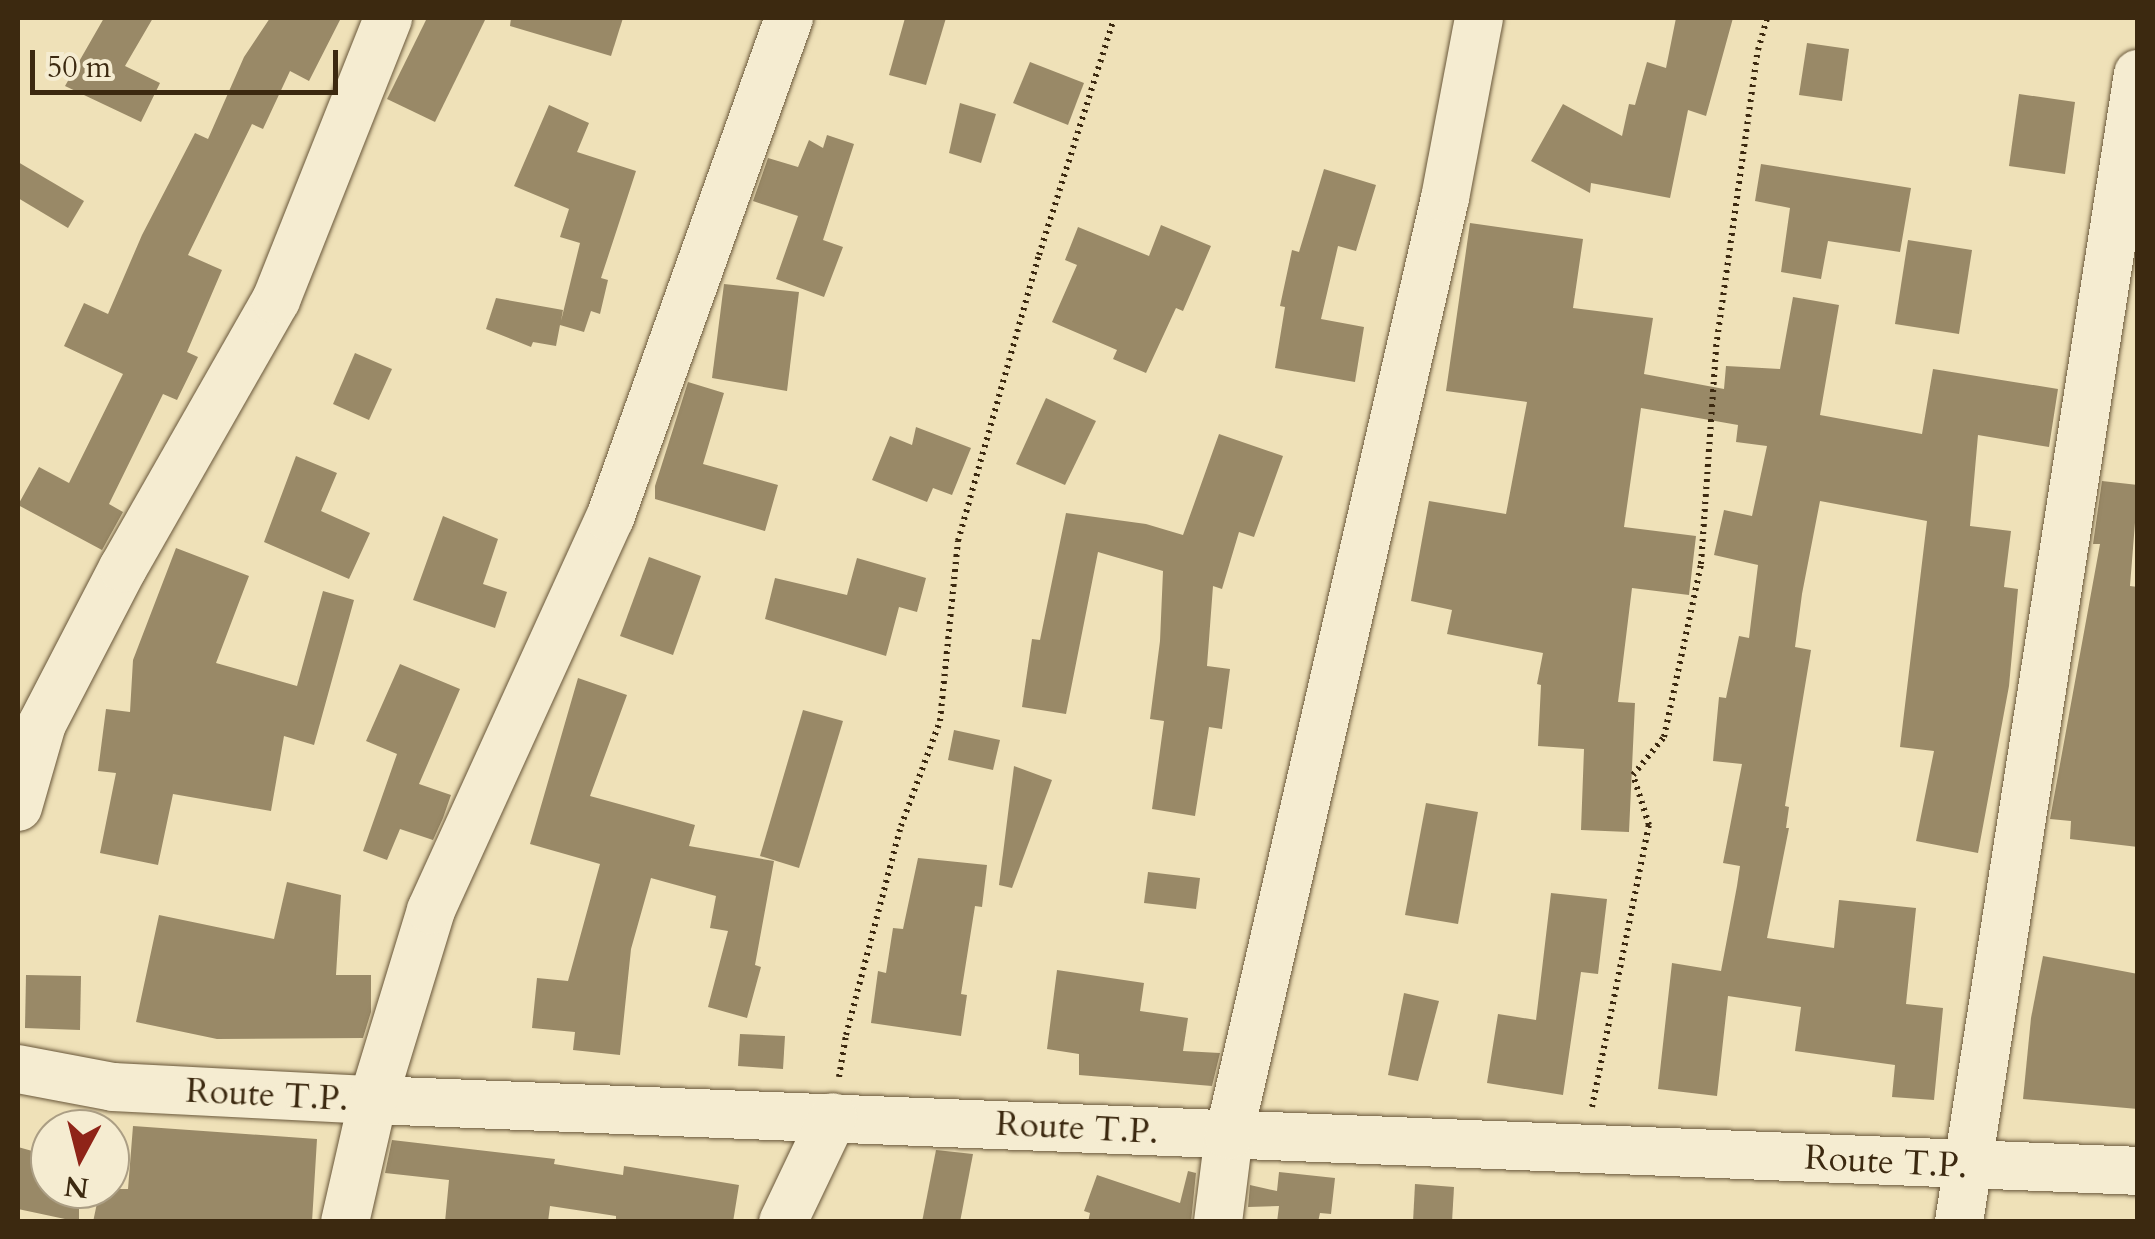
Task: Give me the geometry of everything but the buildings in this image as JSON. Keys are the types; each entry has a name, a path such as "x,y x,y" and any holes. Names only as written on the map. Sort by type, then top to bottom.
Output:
{"street":[{"path":"18,807 51,707 123,568 276,300 388,18"},
{"path":"345,1222 373,1100 431,910 610,518 789,18"},
{"path":"1218,1222 1229,1135 1445,198 1479,18"},
{"path":"1959,1222 2138,74"},
{"name":"Route T.P.","path":"18,1069 113,1087 373,1100 2138,1171"},
{"path":"783,1222 833,1118"}],"path":[{"path":"833,1118 846,1034 901,826 940,721 958,542 1038,255 1114,18"},
{"path":"1584,1147 1649,825 1633,775 1664,737 1701,564 1716,348 1758,50 1767,18"}]}
